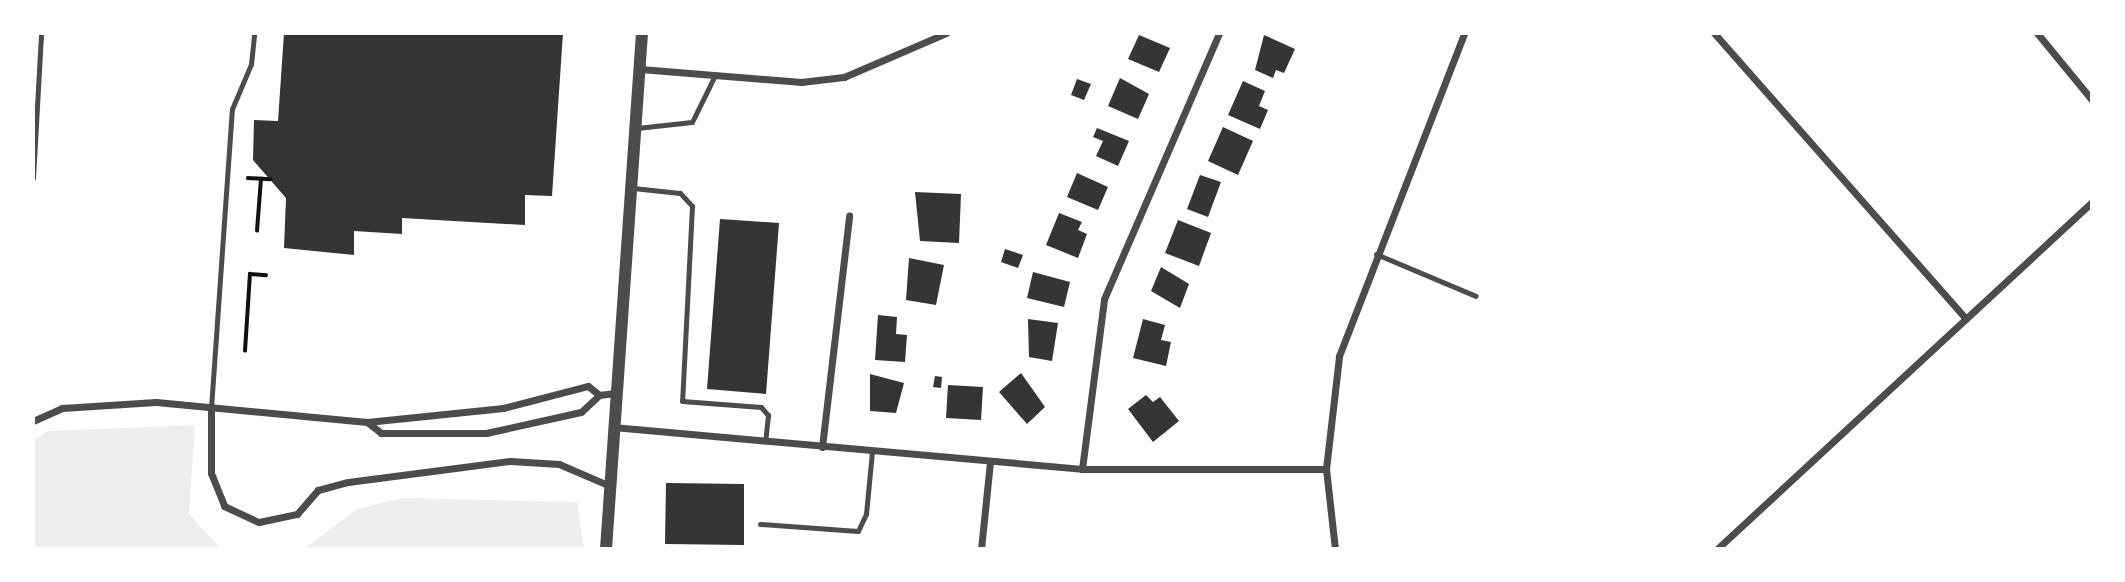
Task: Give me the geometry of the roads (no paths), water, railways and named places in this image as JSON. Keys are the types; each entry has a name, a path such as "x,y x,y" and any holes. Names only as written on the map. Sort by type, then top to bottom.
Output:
{"street":[{"path":"606,549 612,426 642,33"},
{"path":"640,69 801,82 844,76 946,33"},
{"path":"1082,469 1104,299 1219,33"},
{"path":"1335,549 1326,469 1339,356 1376,254 1464,33"},
{"path":"1714,33 1966,319"},
{"path":"2037,33 2092,100"},
{"path":"1717,549 2092,202"},
{"path":"822,447 849,216"},
{"path":"34,421 62,408 156,402 367,422 503,408 588,386 598,396"},
{"path":"367,422 381,433 486,433 581,412 598,396 615,393"},
{"path":"211,408 211,474 224,506 259,522 297,514 318,490 348,482 510,461 559,464 610,486"},
{"path":"612,426 872,452 1082,469 1326,469"},
{"path":"981,549 990,462"}],"lane":[{"path":"33,178 41,33"},
{"path":"211,408 232,109 251,64 254,33"},
{"path":"635,128 692,122 707,102 715,75"},
{"path":"631,188 680,193 692,206 682,401 761,407 768,415 765,442"},
{"path":"1376,254 1476,296"},
{"path":"33,414 34,421"},
{"path":"760,524 858,531 866,514 872,452"}]}
